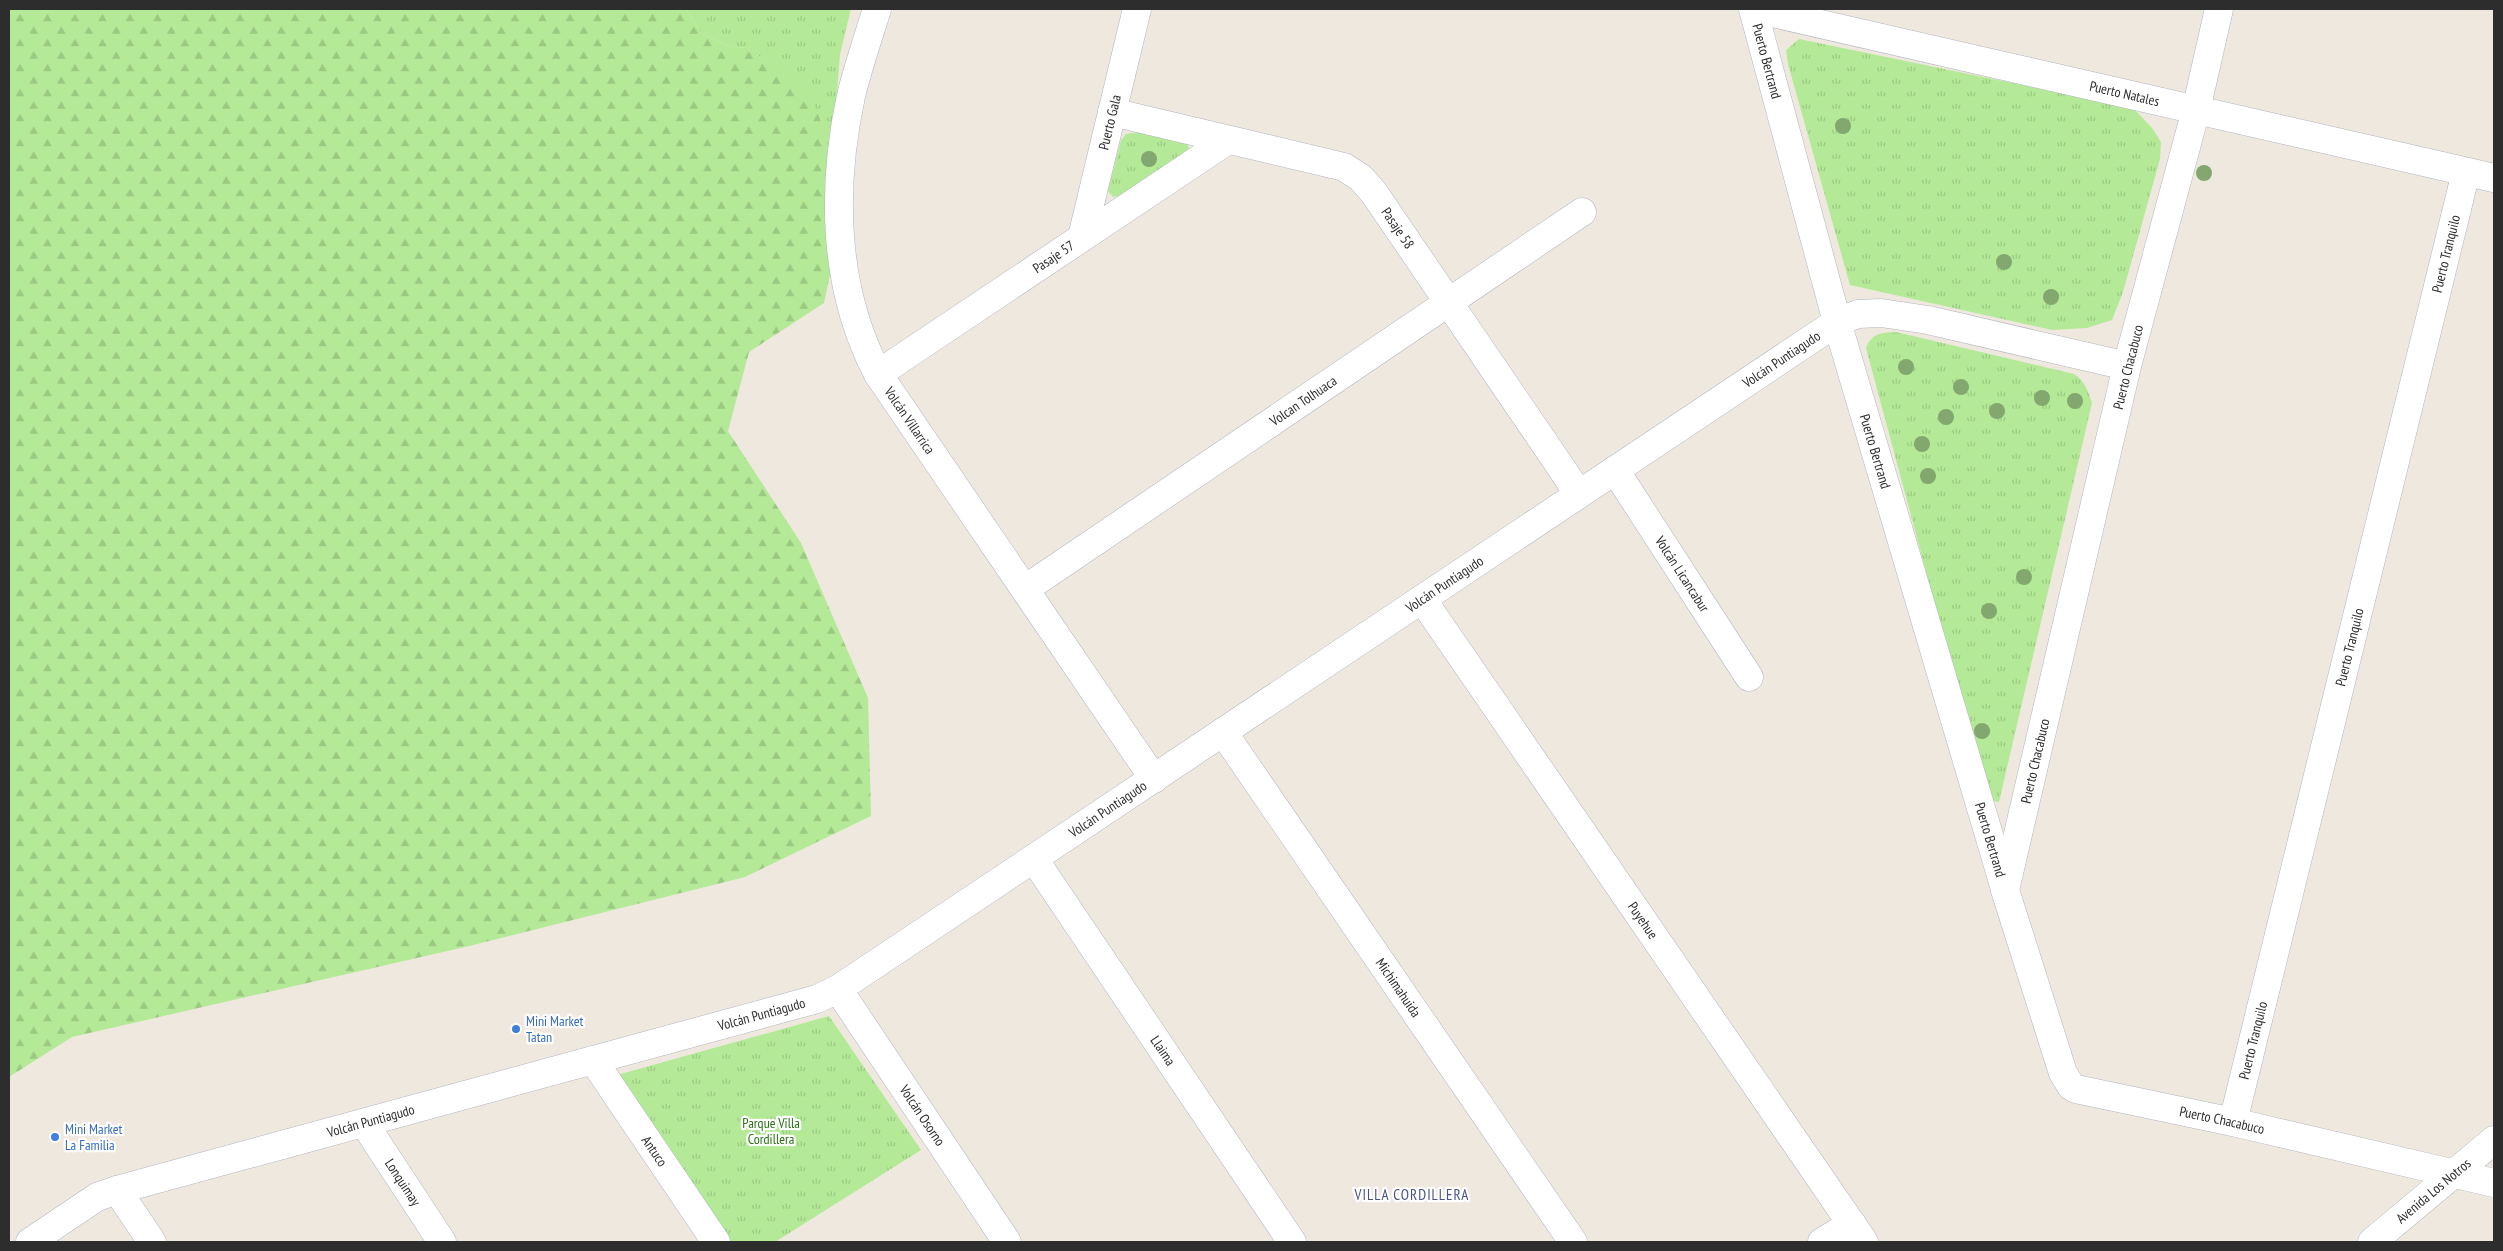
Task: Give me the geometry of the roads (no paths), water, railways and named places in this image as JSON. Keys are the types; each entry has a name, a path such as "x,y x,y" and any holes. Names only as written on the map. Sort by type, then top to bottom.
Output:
{"street":[{"name":"Volcán Villarrica","path":"877,9 852,95 843,141 839,188 841,248 848,300 866,352 878,374 1154,779"},
{"name":"Puerto Gala","path":"1082,237 1137,9"},
{"name":"Puerto Natales","path":"1754,9 2494,178"},
{"name":"Puerto Bertrand","path":"1754,9 1837,322 2005,890"},
{"name":"Puerto Chacabuco","path":"2219,9 2196,110 2127,366 2005,890 2063,1073 2071,1086 2083,1092 2233,1122 2494,1183"},
{"name":"Pasaje 58","path":"1112,112 1344,167 1361,178 1374,193 1450,302 1579,494"},
{"name":"Pasaje 57","path":"878,374 1228,140"},
{"name":"Puerto Tranquilo","path":"2233,1122 2466,172"},
{"name":"Volcan Tolhuaca","path":"1025,589 1582,212"},
{"name":"Volcán Puntiagudo","path":"30,1242 97,1197 117,1190 817,999 838,990 1837,322 1858,314 1881,313 1928,320 2127,366"},
{"name":"Volcán Licancabur","path":"1615,470 1749,677"},
{"name":"Puyehue","path":"1422,600 1858,1233"},
{"name":"Michimahuida","path":"1224,732 1573,1242"},
{"name":"Llaima","path":"1034,859 1292,1242"},
{"name":"Volcán Osorno","path":"838,990 1007,1242"},
{"name":"Antuco","path":"593,1060 716,1242"},
{"name":"Lonquimay","path":"364,1123 442,1242"},
{"name":"Avenida Los Notros","path":"2372,1242 2494,1140"},
{"path":"117,1190 152,1242"},
{"path":"1822,1242 1858,1233"}],"place":[{"name":"Mini Market Tatan","path":"516,1029"},
{"name":"Mini Market La Familia","path":"55,1137"}],"district":[{"name":"VILLA CORDILLERA","path":"1412,1194"}],"park label":[{"name":"Parque Villa Cordillera","path":"771,1132"}]}
